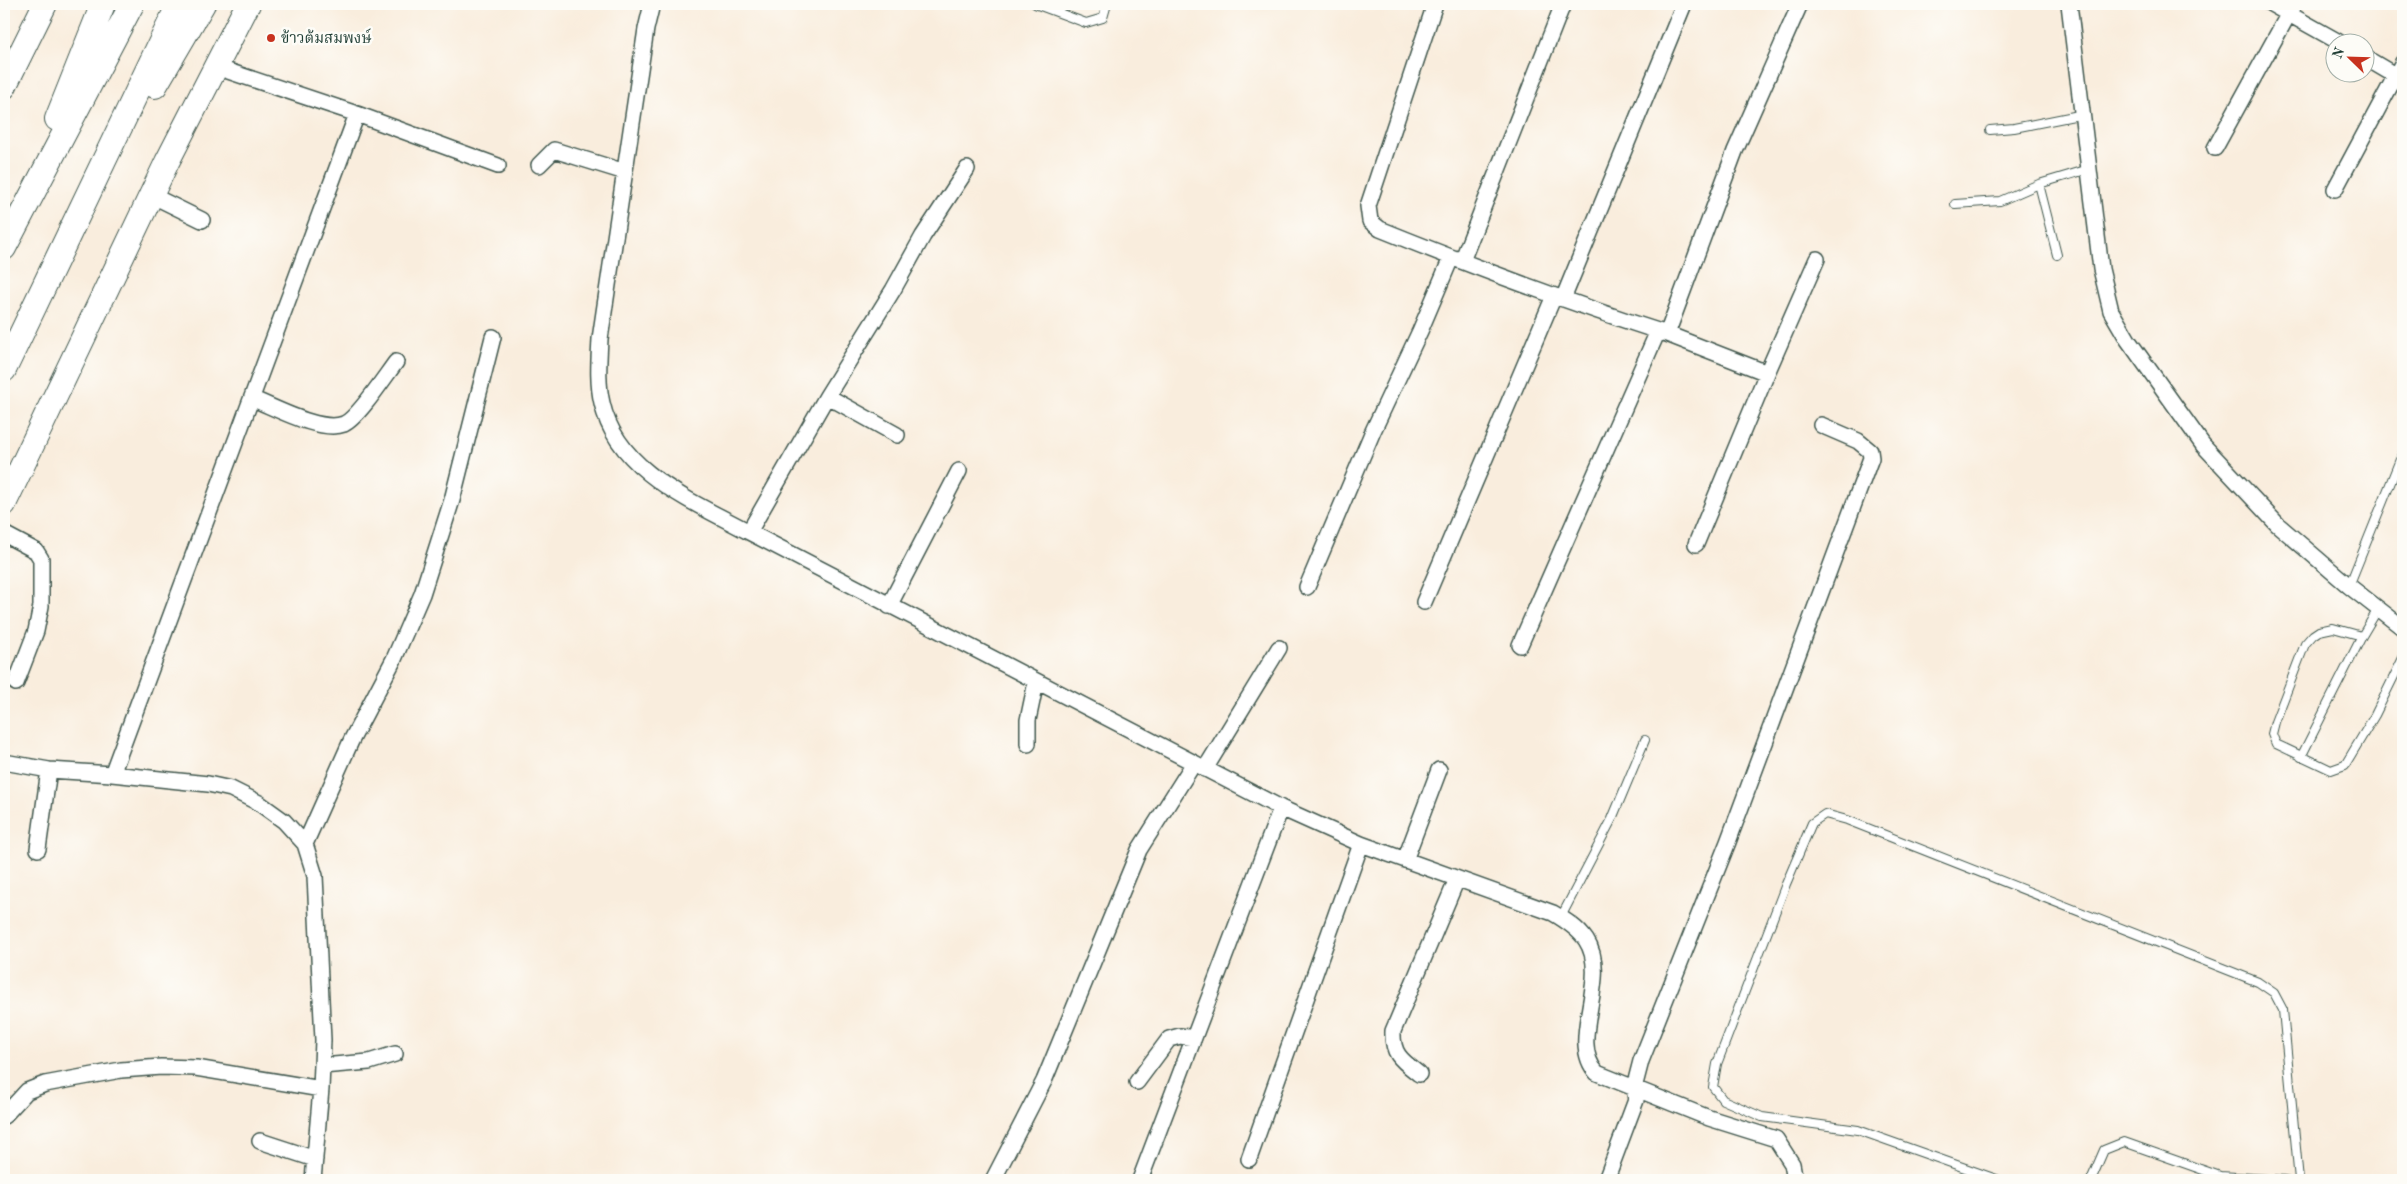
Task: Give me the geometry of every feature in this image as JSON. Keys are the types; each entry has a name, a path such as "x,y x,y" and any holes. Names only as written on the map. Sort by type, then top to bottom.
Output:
{"main road":[{"path":"4,87 44,4"},
{"path":"18,218 103,4"},
{"path":"4,248 18,218 132,4"},
{"path":"4,370 179,4"},
{"path":"65,241 203,4"},
{"path":"4,504 151,195 248,4"}],"street":[{"path":"652,4 646,29 600,339 598,376 602,405 616,437 633,460 661,484 748,532 1280,808 1361,844 1561,917 1569,922 1586,940 1592,957 1595,979 1586,1052 1590,1065 1597,1073 1709,1118 1776,1139 1792,1164 1795,1180"},
{"path":"1435,4 1368,206 1370,220 1380,229 1456,259 1662,332 1768,373"},
{"path":"1307,587 1373,431 1456,259 1564,4"},
{"path":"1424,602 1559,297 1684,4"},
{"path":"1520,645 1662,332 1735,151 1800,4"},
{"path":"2069,4 2084,114 2101,269 2112,311 2128,340 2203,445 2278,525 2349,586 2403,628"},
{"path":"2272,4 2292,8 2325,32"},
{"path":"2216,148 2292,8"},
{"path":"2335,189 2400,78 2403,62"},
{"path":"2374,63 2400,78"},
{"path":"216,67 357,114 498,166"},
{"path":"112,774 253,399 357,114"},
{"path":"539,164 554,150 625,172"},
{"path":"748,532 826,396 893,290 923,236 967,169"},
{"path":"151,195 202,220"},
{"path":"1696,544 1817,259"},
{"path":"305,844 351,741 394,658 422,594 452,500 493,337"},
{"path":"253,399 318,424 331,426 346,423 361,409 396,362"},
{"path":"826,396 897,435"},
{"path":"1606,1180 1636,1100 1634,1088 1641,1061 1728,842 1871,458 1870,451 1858,441 1821,425"},
{"path":"889,606 959,471"},
{"path":"4,534 36,551 41,559 41,606 36,631 16,683"},
{"path":"993,1180 1044,1081 1138,850 1199,766 1279,648"},
{"path":"1028,744 1028,720 1036,682"},
{"path":"4,762 49,770 112,774 208,784 231,789 260,803 284,821 305,844 315,876 323,1040 313,1180"},
{"path":"38,849 49,770"},
{"path":"1405,860 1439,770"},
{"path":"1140,1180 1280,808"},
{"path":"1249,1159 1361,844"},
{"path":"1418,1074 1397,1054 1392,1046 1393,1031 1457,879"},
{"path":"1137,1082 1169,1039 1180,1036 1194,1038"},
{"path":"322,1066 369,1062 395,1054"},
{"path":"4,1116 27,1091 45,1084 121,1070 162,1067 196,1068 321,1089"},
{"path":"260,1141 315,1159"}],"lane":[{"path":"1035,4 1086,23 1103,18 1107,4"},
{"path":"1990,130 2014,128 2084,114"},
{"path":"1955,204 2000,201 2038,184 2089,168"},
{"path":"2038,184 2057,255"},
{"path":"2349,586 2403,452"},
{"path":"2301,757 2362,636 2378,609"},
{"path":"2362,636 2333,628 2319,631 2305,644 2272,734 2276,744 2331,770 2345,765 2375,715 2403,658"},
{"path":"1561,917 1612,819 1645,740"},
{"path":"1999,1180 1858,1130 1762,1117 1723,1100 1713,1087 1716,1064 1786,884 1812,823 1825,814 1847,820 2258,982 2274,993 2284,1010 2299,1180"},
{"path":"2091,1180 2104,1150 2124,1142 2220,1176 2285,1180"}],"place":[{"name":"ข้าวต้มสมพงษ์","path":"271,38"}]}
